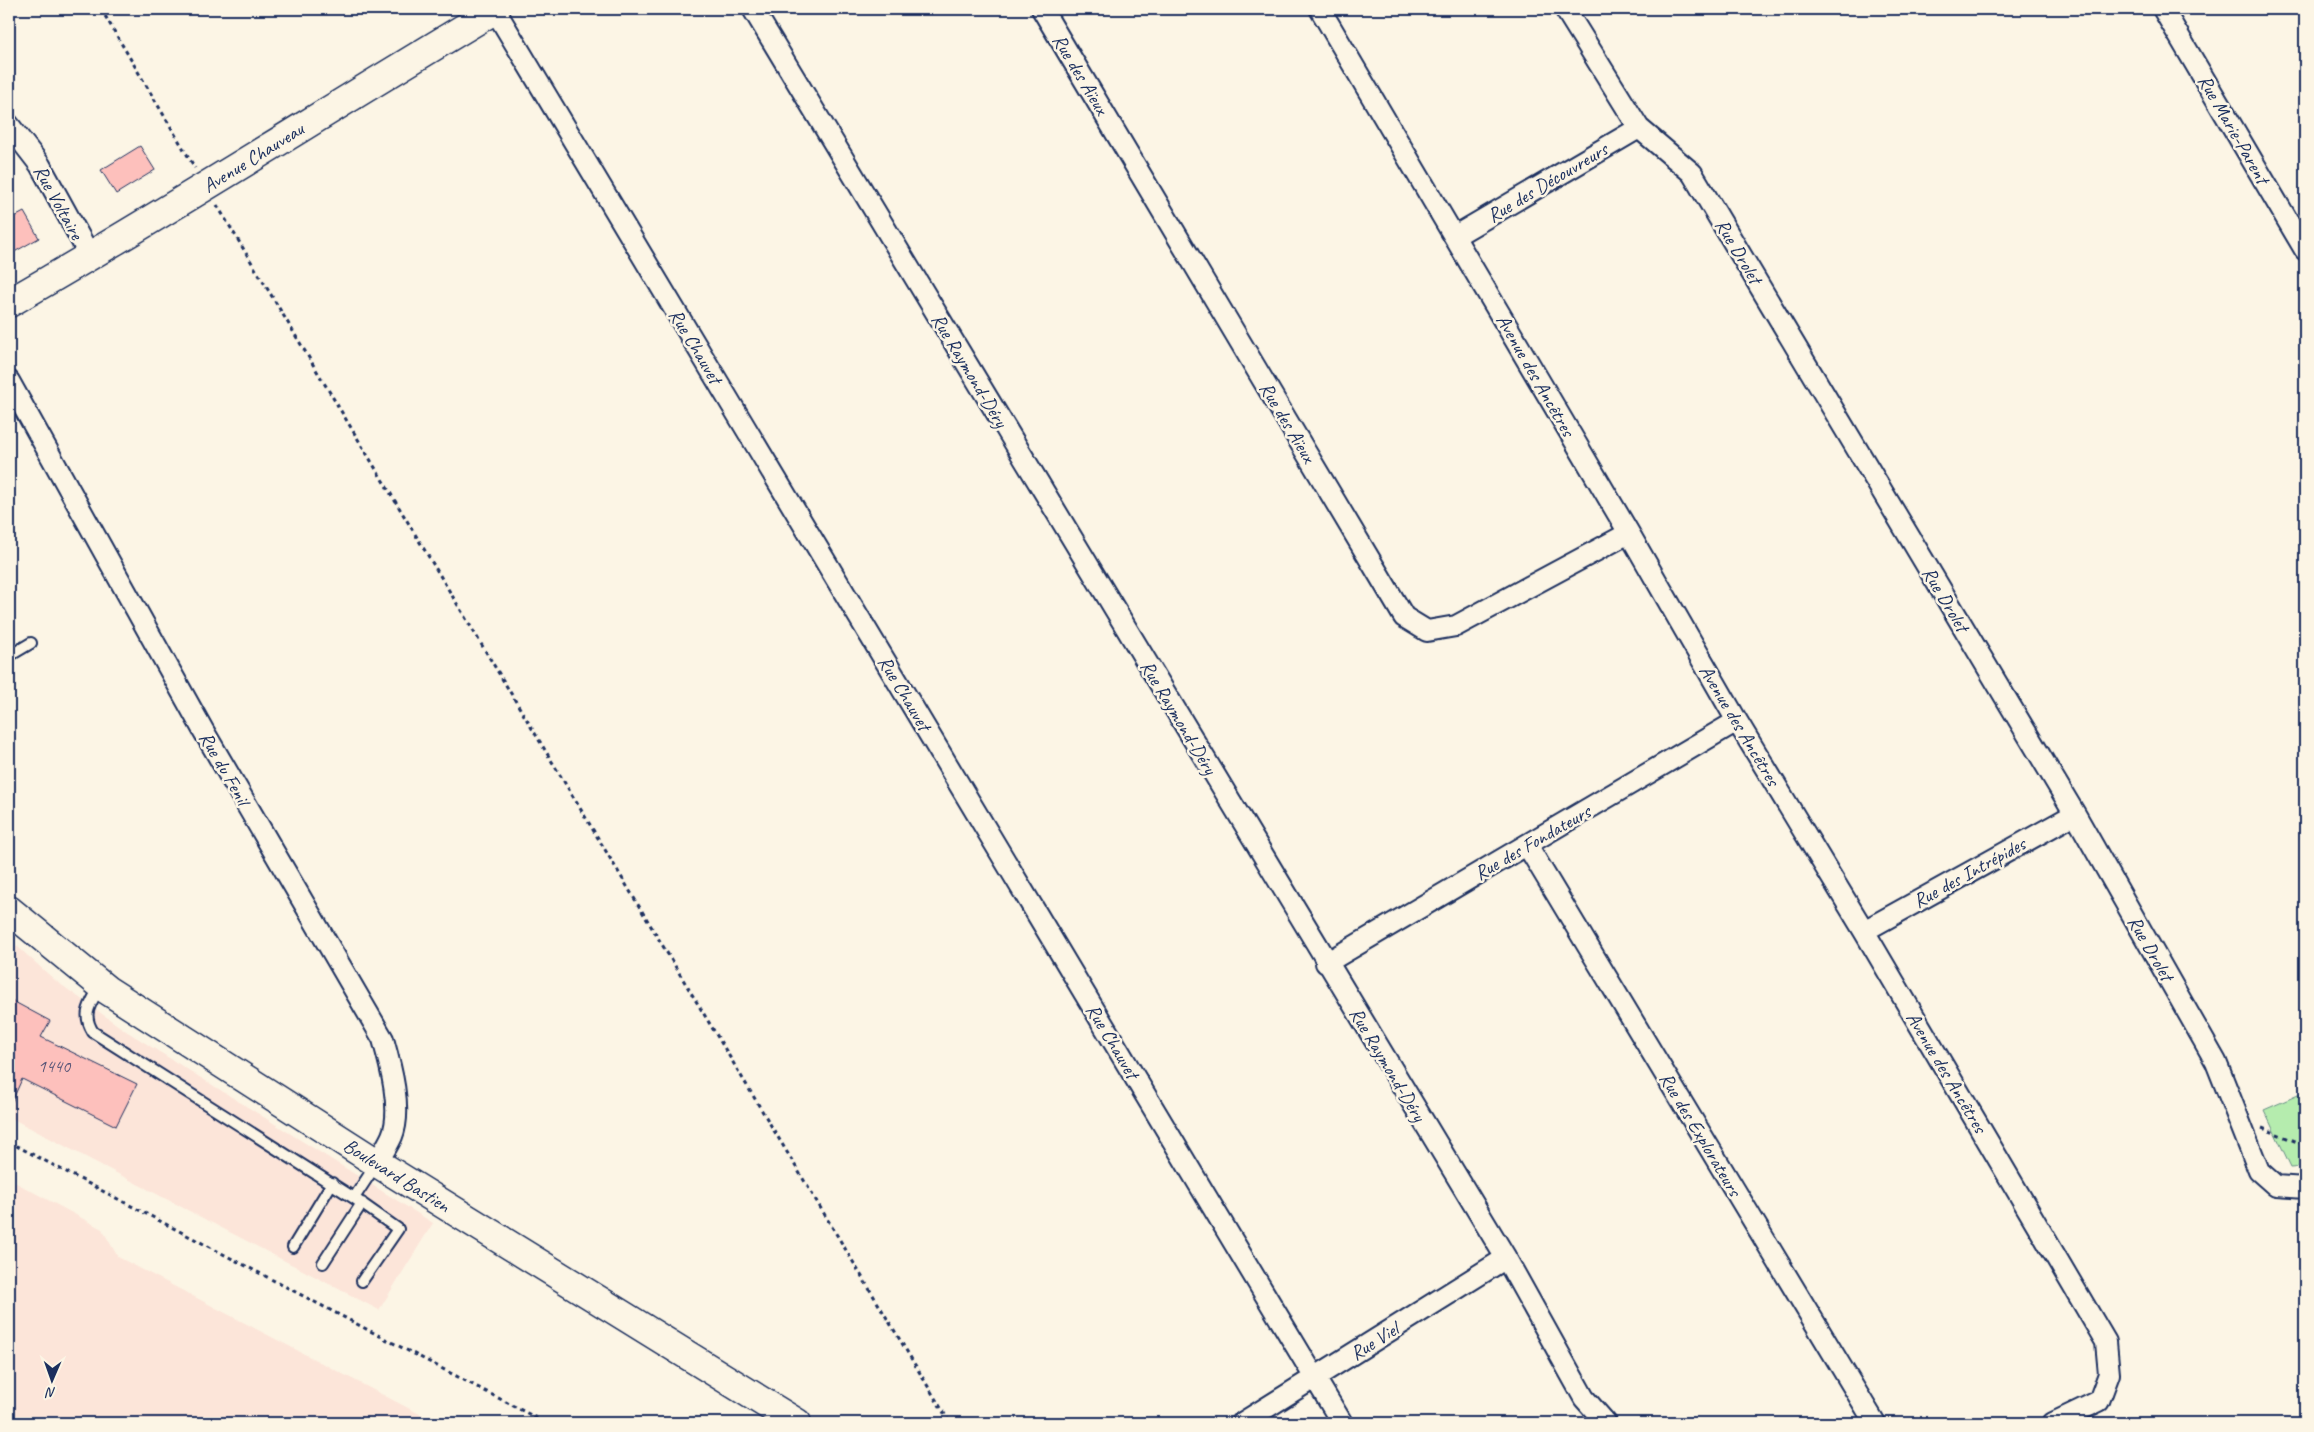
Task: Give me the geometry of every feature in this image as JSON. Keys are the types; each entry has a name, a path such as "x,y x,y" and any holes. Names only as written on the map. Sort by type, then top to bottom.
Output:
{"main road":[{"name":"Avenue Chauveau","path":"9,303 206,187 400,65 494,10"},
{"name":"Boulevard Bastien","path":"9,910 101,985 378,1163 797,1423"}],"street":[{"name":"Rue Raymond-Déry","path":"754,9 1326,963 1506,1258 1584,1398 1606,1423"},
{"name":"Rue des Aïeux","path":"1042,9 1404,617 1427,631 1456,626 1629,533"},
{"name":"Avenue des Ancêtres","path":"1320,9 1629,533 1737,721 1864,931 2106,1342 2109,1374 2099,1401 2053,1423"},
{"name":"Rue Drolet","path":"1565,9 1639,128 1692,173 2075,814 2216,1062 2259,1171 2276,1186 2305,1188"},
{"name":"Rue Marie-Parent","path":"2163,9 2305,250"},
{"name":"Rue Chauvet","path":"494,10 1315,1378"},
{"name":"Rue Voltaire","path":"9,125 40,165 90,256"},
{"name":"Rue des Découvreurs","path":"1455,236 1639,128"},
{"name":"Rue du Fenil","path":"9,381 202,730 383,1039 393,1074 396,1102 393,1134 378,1163"},
{"name":"Rue des Fondateurs","path":"1326,963 1737,721"},
{"name":"Rue des Intrépides","path":"1864,931 2075,814"},
{"name":"Rue des Explorateurs","path":"1527,845 1875,1423"},
{"name":"Rue Viel","path":"1242,1423 1506,1258"},
{"path":"1315,1378 1342,1423"}],"lane":[{"path":"9,656 31,643"},
{"path":"101,985 86,1012 87,1023 93,1032 332,1183 398,1229 362,1282"},
{"path":"323,1262 378,1163"},
{"path":"293,1247 332,1183"}],"path":[{"path":"101,9 206,187 950,1423"},
{"path":"2239,1121 2275,1132 2305,1145"},
{"path":"9,1142 546,1423"}],"shaded area":[{"path":"9,939 56,981 126,1031 433,1223 379,1310 9,1117"},
{"path":"9,1179 102,1229 118,1257 437,1423 9,1423"}],"green space":[{"path":"2305,1092 2305,1166 2291,1167 2264,1110"}],"building":[{"path":"140,146 155,170 116,194 101,170"},
{"path":"24,212 39,238 9,255 9,220"},
{"path":"9,999 50,1021 41,1037 137,1084 116,1126 22,1079 9,1108"}]}
